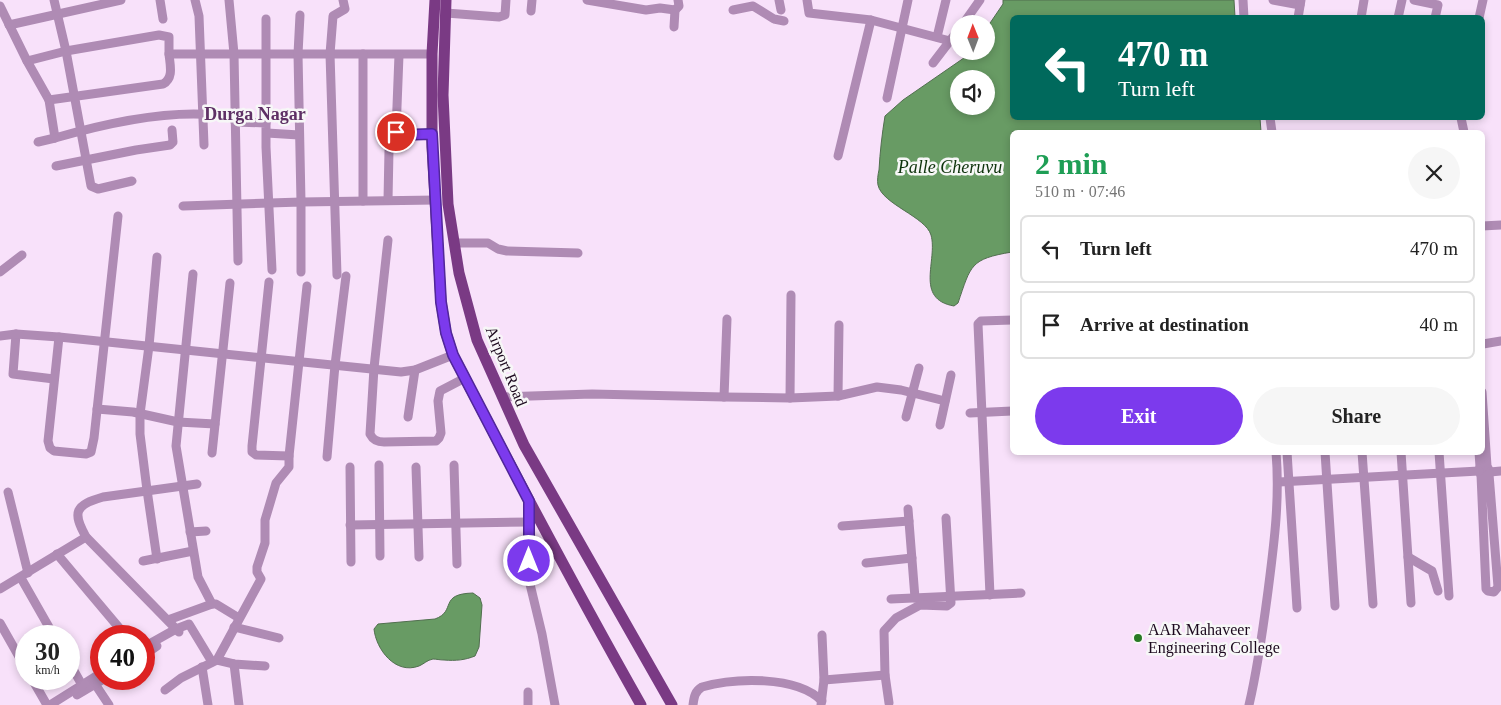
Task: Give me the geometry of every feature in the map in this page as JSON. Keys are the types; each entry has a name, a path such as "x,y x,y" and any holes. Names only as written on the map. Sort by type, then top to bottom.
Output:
{"main road":[{"name":"Airport Road","path":"435,0 438,54 443,95 448,204 459,273 477,340 524,445 672,705"},
{"name":"Airport Road","path":"446,0 446,13 438,54 432,134 441,302 446,333 453,355 529,501 641,705"}],"street":[{"path":"54,0 75,95 91,186 94,189 132,181"},
{"path":"9,25 121,0"},
{"path":"160,0 163,19"},
{"path":"195,0 199,16 202,54 204,145"},
{"path":"229,0 234,54 238,261"},
{"path":"327,457 341,275 334,202 330,54 333,16 345,8 343,0"},
{"path":"446,13 499,17 505,15 506,0"},
{"path":"531,11 532,0"},
{"path":"587,0 603,1 646,10 660,8 675,10"},
{"path":"674,27 675,10 679,6 678,0"},
{"path":"779,0 781,10"},
{"path":"807,0 809,13 870,20 950,41 933,63"},
{"path":"887,98 908,0"},
{"path":"936,37 946,0"},
{"path":"969,15 980,0"},
{"path":"1244,0 1244,15"},
{"path":"1273,0 1301,2 1299,15"},
{"path":"1362,15 1364,0"},
{"path":"1399,15 1402,0"},
{"path":"1414,0 1439,3"},
{"path":"1480,15 1484,0"},
{"path":"733,10 753,3 774,18 784,21"},
{"path":"0,6 49,100 55,138"},
{"path":"300,15 298,54 301,272"},
{"path":"266,19 266,123 272,270"},
{"path":"838,156 870,20"},
{"path":"27,61 66,51 164,35 169,37 171,76 163,84 49,100"},
{"path":"169,54 438,54"},
{"path":"363,54 363,201"},
{"path":"399,55 396,132 398,135 432,134"},
{"path":"38,142 81,130 168,114 216,115"},
{"path":"235,122 266,123"},
{"path":"56,166 170,145 173,142 172,130"},
{"path":"267,133 299,135"},
{"path":"388,200 389,150"},
{"path":"183,206 436,200"},
{"path":"59,337 48,441 50,448 54,451 86,454 91,452 94,438 118,216"},
{"path":"1485,226 1501,225"},
{"path":"388,240 374,368 370,434 372,438 377,442 436,441 440,433 438,401 440,391 465,378"},
{"path":"455,243 488,243 498,249 507,251 578,253"},
{"path":"0,272 22,255"},
{"path":"157,258 149,346 140,414 140,434 157,558"},
{"path":"193,274 176,446 198,577 212,604 239,618"},
{"path":"269,282 252,452 256,455 289,456"},
{"path":"212,453 230,283"},
{"path":"165,690 181,678 214,661 261,579 257,572 257,567 265,543 266,516 276,482 289,467 308,286"},
{"path":"790,398 791,295"},
{"path":"724,397 727,320"},
{"path":"990,595 978,324 981,321 1010,320"},
{"path":"838,396 839,325"},
{"path":"0,336 16,334 105,341 186,351 401,372 415,370 453,355"},
{"path":"16,334 12,374 54,379"},
{"path":"1485,343 1501,341"},
{"path":"906,417 919,368"},
{"path":"408,417 415,370"},
{"path":"940,425 951,375"},
{"path":"502,397 592,394 790,398 838,396 877,386 945,401"},
{"path":"97,409 133,412 178,422 215,424"},
{"path":"970,413 1010,411"},
{"path":"1249,705 1262,641 1277,526 1279,482 1276,455"},
{"path":"1287,455 1297,608"},
{"path":"1324,455 1335,606"},
{"path":"1362,455 1373,604"},
{"path":"1401,455 1411,603"},
{"path":"1439,455 1449,596"},
{"path":"1480,455 1484,471 1498,587 1494,592 1488,592 1486,589 1484,471 1484,455"},
{"path":"379,465 380,556"},
{"path":"454,465 457,564"},
{"path":"350,467 351,562"},
{"path":"416,467 419,557"},
{"path":"1279,482 1501,471"},
{"path":"180,629 168,620 86,538 77,518 78,512 92,500 147,490 197,484"},
{"path":"8,492 24,575 49,625"},
{"name":"Airport Road","path":"529,501 529,580 542,634 555,705"},
{"path":"908,509 915,598"},
{"path":"889,704 885,675 884,631 888,625 907,611 920,605 949,606 951,603 946,518"},
{"path":"842,526 909,521"},
{"path":"350,524 529,522"},
{"path":"190,532 206,531"},
{"path":"0,589 86,538"},
{"path":"143,561 193,551"},
{"path":"57,554 117,625"},
{"path":"1408,557 1432,571 1438,590"},
{"path":"866,563 912,558"},
{"path":"891,599 1021,594"},
{"path":"168,620 212,604"},
{"path":"0,623 15,650"},
{"path":"155,642 190,624 214,661 265,666"},
{"path":"234,627 278,638"},
{"path":"155,646 180,629"},
{"path":"822,635 824,680 822,703"},
{"path":"234,664 239,705"},
{"path":"202,667 208,705"},
{"path":"824,680 885,675"},
{"path":"693,705 694,697 702,687 747,680 767,680 795,686 817,696 822,703"},
{"path":"80,681 82,685"},
{"path":"39,690 48,705 90,682"},
{"path":"61,705 90,684"},
{"path":"100,690 109,705"},
{"path":"528,692 528,705"}],"water":[{"name":"Palle Cheruvu","path":"1003,0 1234,0 1235,15 1010,15 1010,120 1260,120 1261,130 1010,130 1010,252 980,261 974,266 966,280 958,303 954,306 942,302 935,295 931,287 932,245 931,235 927,228 887,198 881,192 878,185 885,116 903,100 961,60 995,60 995,16 1003,4"},
{"path":"473,593 480,598 482,605 479,647 475,656 456,660 433,659 410,668 395,664 378,644 374,629 378,624 435,619 442,616 455,596"}],"place":[{"name":"AAR Mahaveer Engineering College","path":"1138,638"}],"district":[{"name":"Durga Nagar","path":"255,114"}],"route":[{"path":"396,132 398,135 432,134 441,302 446,333 453,355 529,501 529,561"}]}
